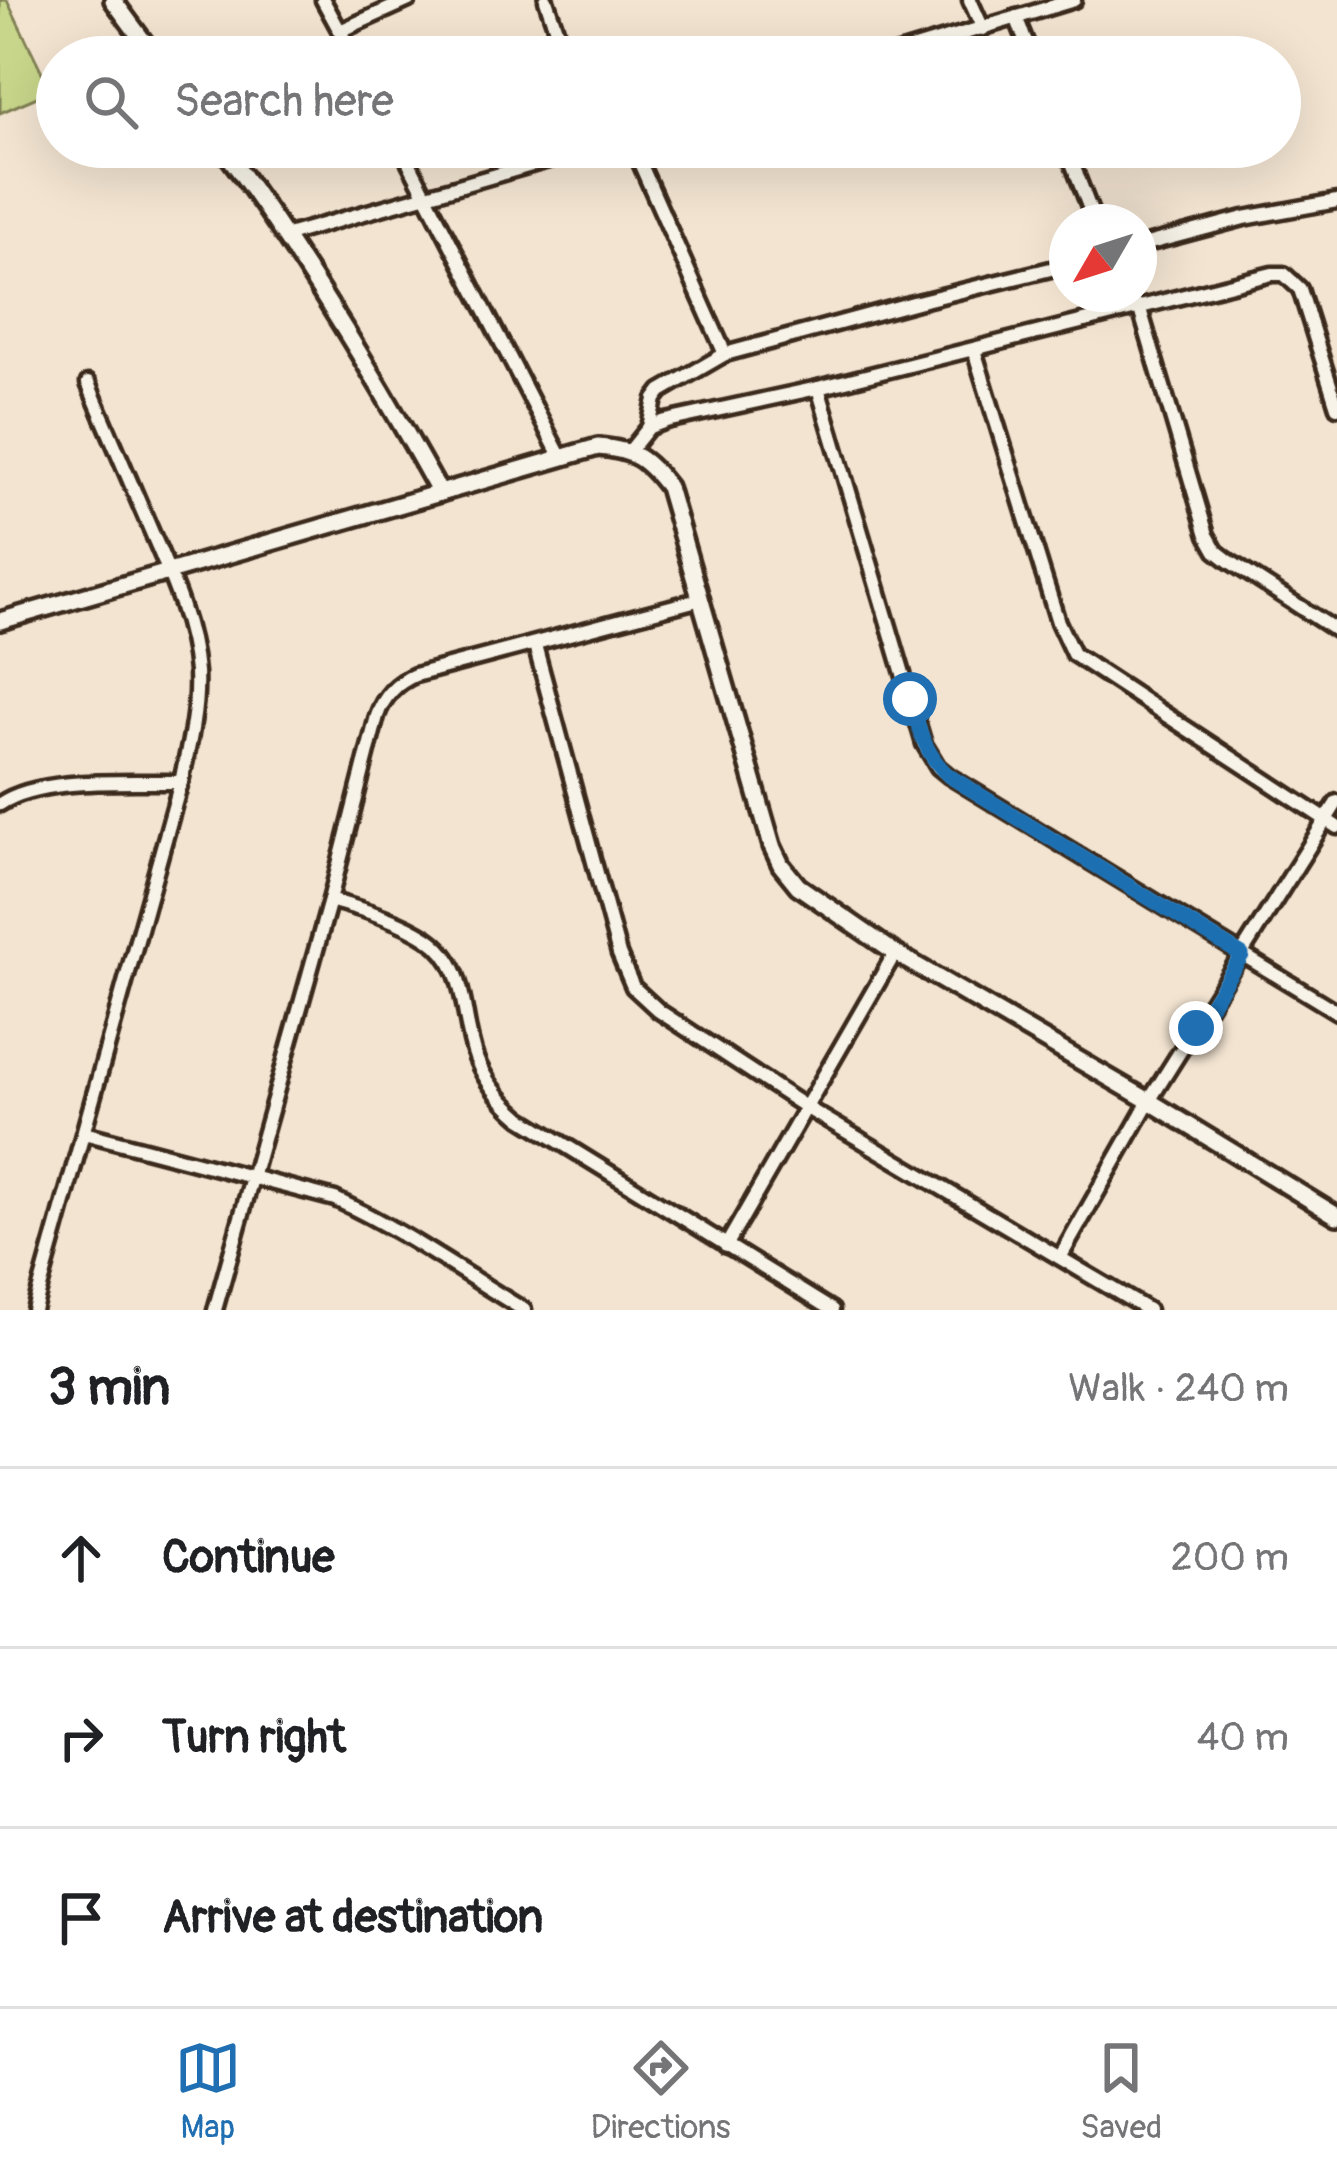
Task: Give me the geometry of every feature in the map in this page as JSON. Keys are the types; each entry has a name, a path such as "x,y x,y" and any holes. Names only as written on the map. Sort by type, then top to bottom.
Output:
{"street":[{"path":"113,0 140,36"},
{"path":"323,0 343,36"},
{"path":"340,31 409,0"},
{"path":"546,0 558,36"},
{"path":"970,0 983,28"},
{"path":"956,36 1074,0"},
{"path":"1016,16 1024,36"},
{"path":"237,168 393,410 440,493"},
{"path":"413,168 561,458"},
{"path":"284,236 523,168"},
{"path":"642,168 725,354"},
{"path":"1074,168 1088,204"},
{"path":"1157,242 1244,218 1337,201"},
{"path":"650,427 655,399 662,392 725,354 1049,269"},
{"path":"1157,301 1284,274 1300,290 1337,406"},
{"path":"629,452 650,427 666,421 818,388 1116,312"},
{"path":"1140,312 1207,535 1216,551 1337,631"},
{"path":"974,350 1058,622 1073,654 1331,824"},
{"path":"34,1310 181,782 192,737 196,673 170,573 88,383"},
{"path":"818,388 924,744 938,767 1337,1012"},
{"path":"0,621 598,448 629,452 644,459 668,488 781,865 809,895 895,953 1337,1216"},
{"path":"215,1310 377,716 387,694 415,675 701,599"},
{"path":"535,645 619,954 633,987 659,1011 807,1108 1148,1310"},
{"path":"0,804 50,787 181,782"},
{"path":"1061,1256 1149,1101 1331,824 1337,802"},
{"path":"330,900 393,920 430,940 446,957 465,997 475,1055 501,1101 520,1118 832,1310"},
{"path":"726,1246 895,953"},
{"path":"84,1133 335,1199 374,1217 524,1310"}],"green space":[{"path":"0,0 7,0 36,60 36,97 0,113"}],"route":[{"path":"910,699 924,744 949,776 1242,955 1196,1028"}]}
